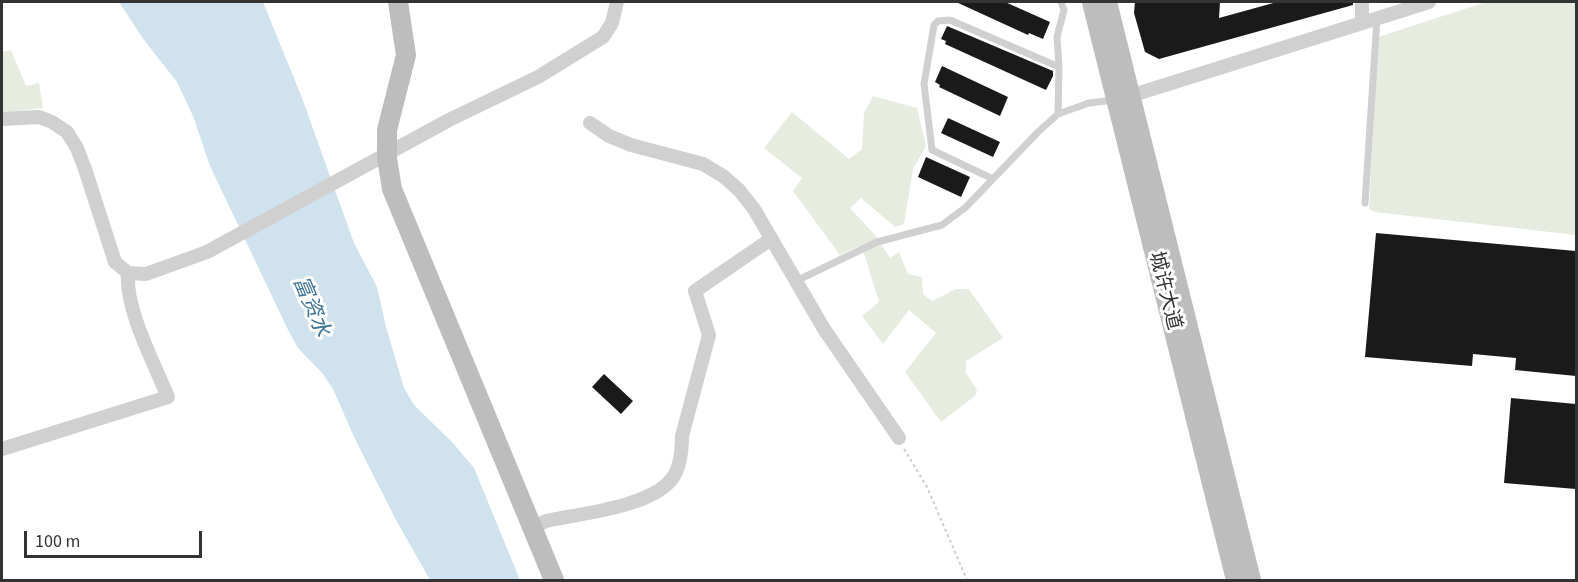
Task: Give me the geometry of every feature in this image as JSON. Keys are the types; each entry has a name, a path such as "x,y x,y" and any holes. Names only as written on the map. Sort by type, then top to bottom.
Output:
{"main road":[{"path":"398,2 406,56 387,130 387,154 392,189 554,580"},
{"name":"城许大道","path":"1092,2 1123,98 1251,580"},
{"name":"城许大道","path":"1107,2 1123,98 1236,580"}],"street":[{"path":"2,119 39,117 67,132 77,148 85,169 113,258 121,269 128,273 146,274 207,252 450,120 538,77 603,37 610,28 617,2"},
{"path":"1362,2 1362,23"},
{"path":"1123,98 1429,2"},
{"path":"590,123 609,136 631,145 692,160 713,169 732,183 747,200 824,329 898,438"},
{"path":"532,528 546,521 639,501 656,492 672,479 681,453 682,436 709,335 695,291 771,239"},
{"path":"2,449 168,397 131,307 127,290 128,273"}],"lane":[{"path":"1058,114 1057,38 1064,10 1061,2"},
{"path":"1365,203 1377,18"},
{"path":"993,179 932,150 924,84 934,26 938,21 950,20 1059,67"},
{"path":"796,281 877,242 942,225 966,207 1058,114 1089,103 1123,98"}],"path":[{"path":"898,438 927,487 967,580"}],"shaded area":[{"path":"1486,2 1576,2 1576,235 1375,212 1369,209 1378,37"},
{"path":"11,50 26,86 39,83 43,108 2,113 2,52"},
{"path":"873,96 917,108 926,146 913,169 904,224 895,227 861,198 850,208 875,235 890,258 899,252 908,274 922,277 923,294 932,301 956,289 969,289 1003,338 966,361 966,373 977,390 975,396 941,422 905,372 936,333 909,310 883,344 862,316 879,302 865,256 859,246 840,255 793,191 802,178 764,148 792,112 849,159 862,149 864,113"}],"water":[{"name":"富资水","path":"119,2 263,2 302,98 354,243 377,287 404,388 414,405 453,443 474,468 520,580 430,580 396,520 355,439 333,389 323,374 298,348 289,332 210,166 193,116 177,82 144,40"}],"building":[{"path":"956,2 1005,2 1050,22 1043,39 1029,33 1028,35"},
{"path":"1135,2 1220,2 1219,18 1277,2 1353,2 1353,5 1159,59 1145,52 1134,13"},
{"path":"947,26 1053,71 1046,90 945,44 946,41 941,39"},
{"path":"942,66 1008,97 1000,116 939,87 940,85 935,82"},
{"path":"948,118 1000,142 993,157 941,133"},
{"path":"926,157 970,177 961,197 918,177"},
{"path":"1376,233 1576,251 1576,376 1515,370 1516,358 1473,354 1472,366 1365,357"},
{"path":"604,374 633,401 621,414 592,387"},
{"path":"1511,398 1576,404 1576,489 1504,483"}]}
